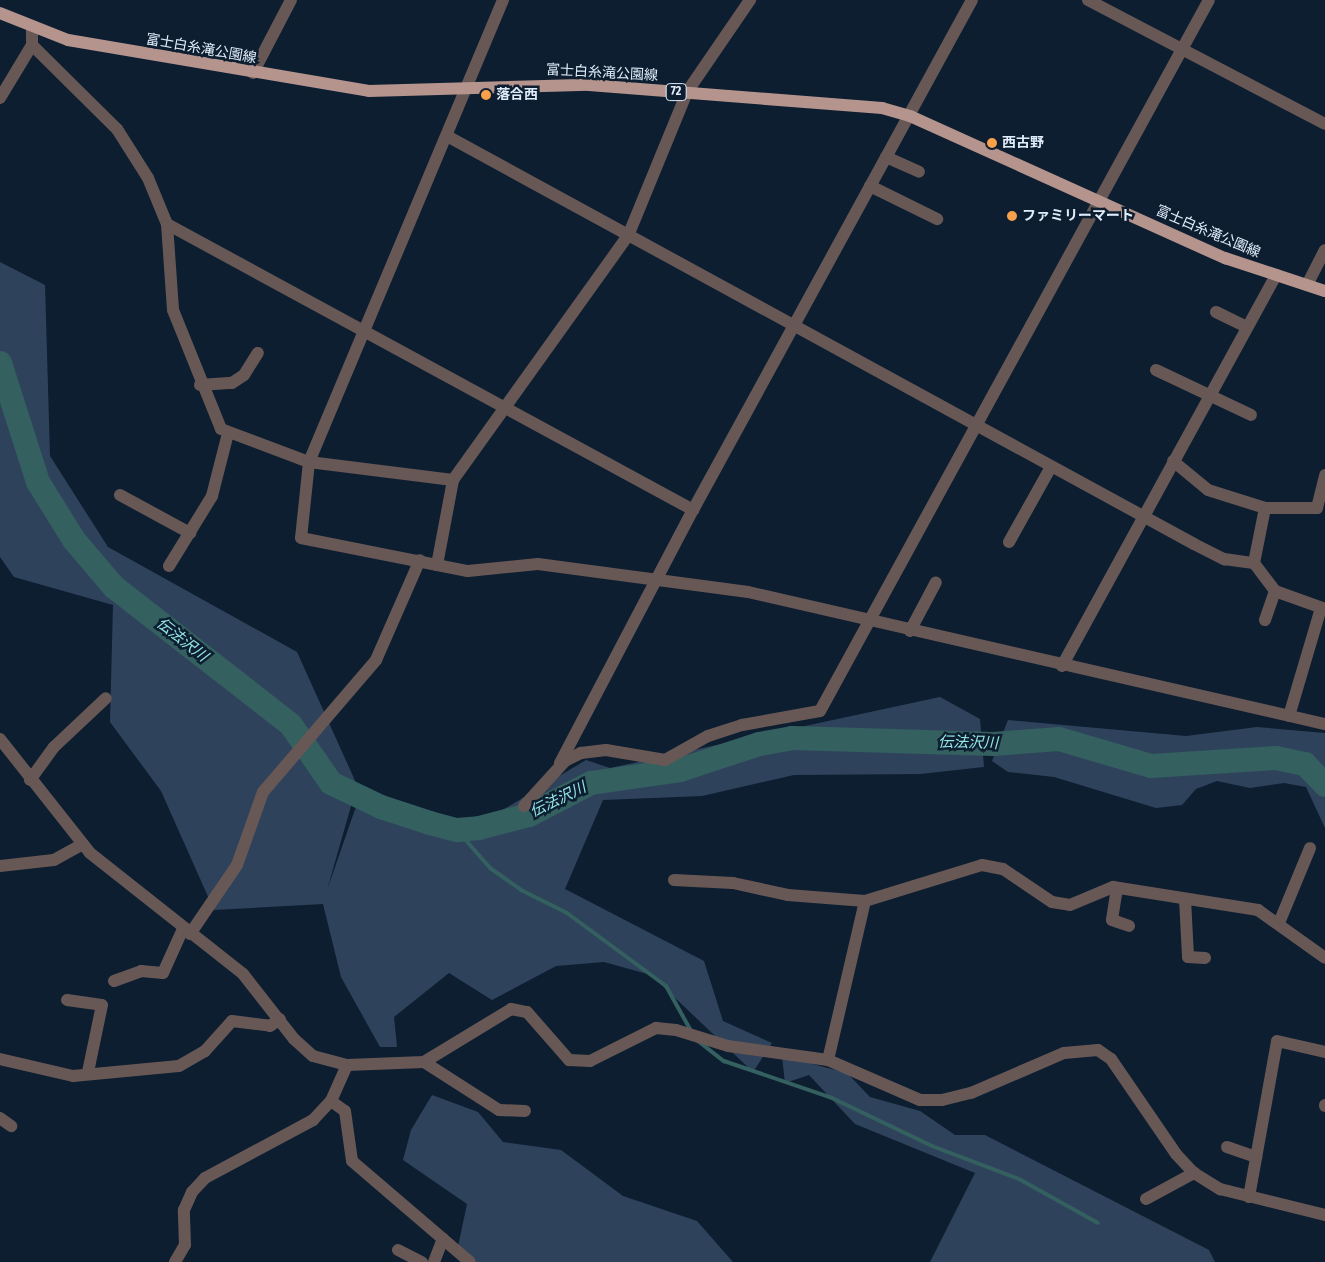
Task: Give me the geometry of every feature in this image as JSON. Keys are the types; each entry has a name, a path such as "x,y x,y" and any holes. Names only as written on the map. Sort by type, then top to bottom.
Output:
{"main road":[{"name":"富士白糸滝公園線","path":"0,14 32,29 253,73 369,91 589,85 839,103 910,116 1225,258 1325,291"}],"street":[{"path":"253,73 291,0"},
{"path":"503,0 309,462 301,538 468,571 538,564 748,592 869,622 1325,724"},
{"path":"438,565 453,480 503,407 628,236 687,92 750,0"},
{"path":"557,770 693,510 796,327 870,186 972,0"},
{"path":"1088,0 1325,124"},
{"path":"524,806 557,770 581,753 606,750 665,760 734,728 820,711 1209,0"},
{"path":"0,98 32,45 32,29"},
{"path":"32,45 117,129 148,178 167,224 173,310 213,417 228,433 309,462 453,480"},
{"path":"447,136 1051,467 1224,559 1254,563 1275,591 1323,608 1289,716"},
{"path":"886,157 919,172"},
{"path":"870,186 937,219"},
{"path":"167,224 693,510"},
{"path":"1307,285 1325,250"},
{"path":"1062,666 1276,275"},
{"path":"1216,312 1247,327"},
{"path":"200,385 232,383 258,352"},
{"path":"1156,370 1208,397 1251,415"},
{"path":"169,566 212,496 228,433"},
{"path":"1173,461 1208,490 1265,508 1318,508 1325,475"},
{"path":"1008,542 1051,467"},
{"path":"120,495 190,533"},
{"path":"1254,563 1265,508"},
{"path":"114,981 141,971 163,973 186,932 237,865 252,815 273,781 376,660 420,560"},
{"path":"910,631 936,582"},
{"path":"1265,620 1275,591"},
{"path":"30,780 54,748 106,698"},
{"path":"0,739 30,780 83,844 186,932 243,974 313,1056 347,1065 424,1062 510,1010 527,1012 569,1060 590,1061 656,1028 676,1030 728,1046 828,1060 920,1100 942,1100 971,1093 1064,1053 1098,1050 1110,1059 1176,1154 1194,1173 1220,1189 1325,1215"},
{"path":"0,866 54,860 83,844"},
{"path":"1279,923 1310,848"},
{"path":"674,880 733,883 788,895 865,901 982,865 1003,869 1052,902 1070,905 1099,891 1117,888 1258,910 1279,923 1325,958"},
{"path":"1117,888 1112,920 1129,926"},
{"path":"1185,899 1188,957 1205,958"},
{"path":"828,1060 865,901"},
{"path":"67,1000 102,1005 88,1072"},
{"path":"0,1059 73,1076 88,1072 179,1066 205,1051 232,1021 270,1026 280,1019"},
{"path":"1248,1197 1277,1041 1325,1052"},
{"path":"424,1062 499,1110 525,1111"},
{"path":"175,1262 185,1245 184,1210 205,1178 313,1120 331,1101 347,1065"},
{"path":"331,1101 345,1111 352,1161 470,1262"},
{"path":"0,1118 11,1126"},
{"path":"1227,1147 1256,1157"},
{"path":"1146,1199 1194,1173"},
{"path":"434,1262 443,1239"},
{"path":"398,1250 422,1262"}],"shaded area":[{"path":"0,262 45,285 50,456 108,547 297,652 357,785 327,890 359,798 461,835 586,760 610,768 940,697 980,719 984,767 920,774 794,775 702,796 603,800 565,889 704,961 723,1021 772,1043 753,1072 651,975 604,962 556,966 492,1000 449,973 394,1017 397,1047 380,1047 341,977 323,904 214,910 161,791 110,722 113,605 14,577 0,557"},
{"path":"1008,720 1186,736 1257,727 1325,733 1325,828 1306,787 1284,783 1250,788 1217,781 1196,789 1182,805 1156,808 1054,777 1008,772 992,761"},
{"path":"782,1056 847,1073 870,1097 920,1111 955,1135 985,1135 1209,1250 1215,1262 930,1262 975,1173 855,1124 809,1075 785,1083"},
{"path":"432,1095 478,1112 503,1142 561,1150 623,1196 697,1221 733,1262 470,1262 457,1251 467,1204 403,1160 411,1130"}],"waterway":[{"name":"伝法沢川","path":"0,363 38,482 74,540 114,587 291,725 331,783 381,807 430,823 457,830 479,828 529,815 591,783 680,770 759,744 792,738 993,744 1059,739 1151,766 1276,758 1305,764 1325,785"},
{"path":"457,830 490,868 521,890 567,913 666,986 691,1031"},
{"path":"698,1041 724,1061 832,1098 932,1146 1019,1179 1098,1223"}],"place":[{"name":"落合西","path":"486,95"},
{"name":"西古野","path":"992,143"},
{"name":"ファミリーマート","path":"1012,216"}]}
